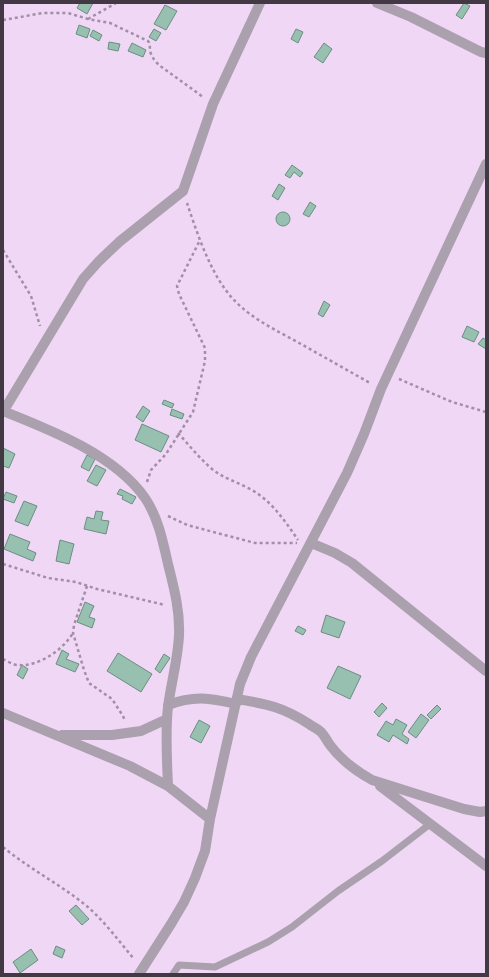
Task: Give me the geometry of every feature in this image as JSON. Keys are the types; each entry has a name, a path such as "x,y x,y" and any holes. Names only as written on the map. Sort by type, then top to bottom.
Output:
{"street":[{"path":"168,786 167,719 178,649 179,621 178,608 162,537 152,511 146,499 123,473 110,462 68,439 3,411 84,279 99,261 119,242 183,191 213,104 260,3"},
{"path":"377,3 411,17 484,55"},
{"path":"141,971 172,924 184,902 205,851 210,819 240,684 251,657 347,472 364,434 381,389 486,164"},
{"path":"311,543 335,553 352,563 486,671"},
{"path":"168,705 181,700 196,698 215,699 268,704 298,717 321,732 330,746 344,761 372,780 486,866"},
{"path":"3,713 130,766 168,786 210,819"},
{"path":"54,734 87,736 130,733 141,731 167,719"},
{"path":"372,780 464,809 480,812 486,811"}],"lane":[{"path":"173,974 179,965 215,968 268,942 292,927 338,891 382,861 430,824"}],"path":[{"path":"88,19 116,3"},
{"path":"3,20 43,13 60,12 110,23 148,41 150,53 159,65 213,104"},
{"path":"183,191 212,266 224,289 237,304 265,324 381,389"},
{"path":"146,499 147,481 151,470 166,454 178,432 193,412 205,361 205,348 179,294 177,286 201,240"},
{"path":"3,250 31,296 45,342"},
{"path":"388,374 452,402 486,412"},
{"path":"152,511 167,515 187,525 255,543 300,543 281,516 266,500 251,490 212,470 178,432"},
{"path":"3,564 48,578 76,582 178,608"},
{"path":"87,586 74,625 73,633 84,670 90,683 112,699 123,716 130,733"},
{"path":"3,659 18,665 37,661 58,650 67,643 73,633"},
{"path":"3,847 16,858 80,900 92,912 141,971"}],"building":[{"path":"80,3 93,3 87,14 77,8"},
{"path":"464,3 470,6 462,19 456,15"},
{"path":"165,5 177,11 166,30 154,24"},
{"path":"79,25 90,29 87,38 76,34"},
{"path":"154,29 161,33 156,41 149,37"},
{"path":"296,29 303,32 298,43 291,39"},
{"path":"93,30 102,35 99,41 90,36"},
{"path":"109,42 120,44 118,51 108,49"},
{"path":"132,43 146,50 143,57 128,51"},
{"path":"324,43 332,49 323,63 314,57"},
{"path":"292,165 303,173 300,177 294,172 290,178 285,175"},
{"path":"279,184 285,188 278,200 272,196"},
{"path":"310,202 316,206 309,217 303,214"},
{"path":"283,212 288,214 290,219 288,224 283,226 278,224 276,219 278,214"},
{"path":"324,301 330,305 323,317 318,314"},
{"path":"467,326 479,332 474,342 462,337"},
{"path":"483,338 486,340 486,349 478,344"},
{"path":"164,400 174,404 172,408 162,404"},
{"path":"143,406 150,411 143,422 136,417"},
{"path":"172,409 184,414 182,419 170,415"},
{"path":"142,424 169,436 161,452 135,440"},
{"path":"3,448 15,454 9,468 3,466"},
{"path":"87,455 95,459 89,471 81,467"},
{"path":"96,465 106,470 97,486 87,481"},
{"path":"120,489 136,497 132,504 122,499 123,496 117,494"},
{"path":"6,492 17,496 14,503 3,499"},
{"path":"24,501 37,506 28,526 15,521"},
{"path":"96,511 103,512 101,520 109,521 106,534 84,529 87,517 94,519"},
{"path":"10,534 30,542 27,549 36,553 33,561 4,549"},
{"path":"60,540 74,544 69,564 56,561"},
{"path":"85,602 94,606 89,617 95,619 92,628 77,622"},
{"path":"326,615 345,622 339,638 321,632"},
{"path":"298,626 306,630 303,635 295,631"},
{"path":"62,650 69,654 66,659 79,664 75,672 56,664"},
{"path":"118,653 152,674 141,692 107,671"},
{"path":"164,654 170,658 160,673 155,669"},
{"path":"22,665 28,669 23,679 17,675"},
{"path":"338,666 361,676 350,699 327,688"},
{"path":"382,703 387,708 379,717 374,712"},
{"path":"437,705 441,709 431,719 427,715"},
{"path":"421,714 429,720 416,738 408,732"},
{"path":"396,719 407,725 402,734 409,739 407,744 393,735 389,742 377,735 386,721 393,725"},
{"path":"199,720 210,726 201,743 190,737"},
{"path":"76,905 89,919 82,925 69,911"},
{"path":"56,946 65,950 62,958 53,954"},
{"path":"31,949 38,960 20,973 13,962"}]}
